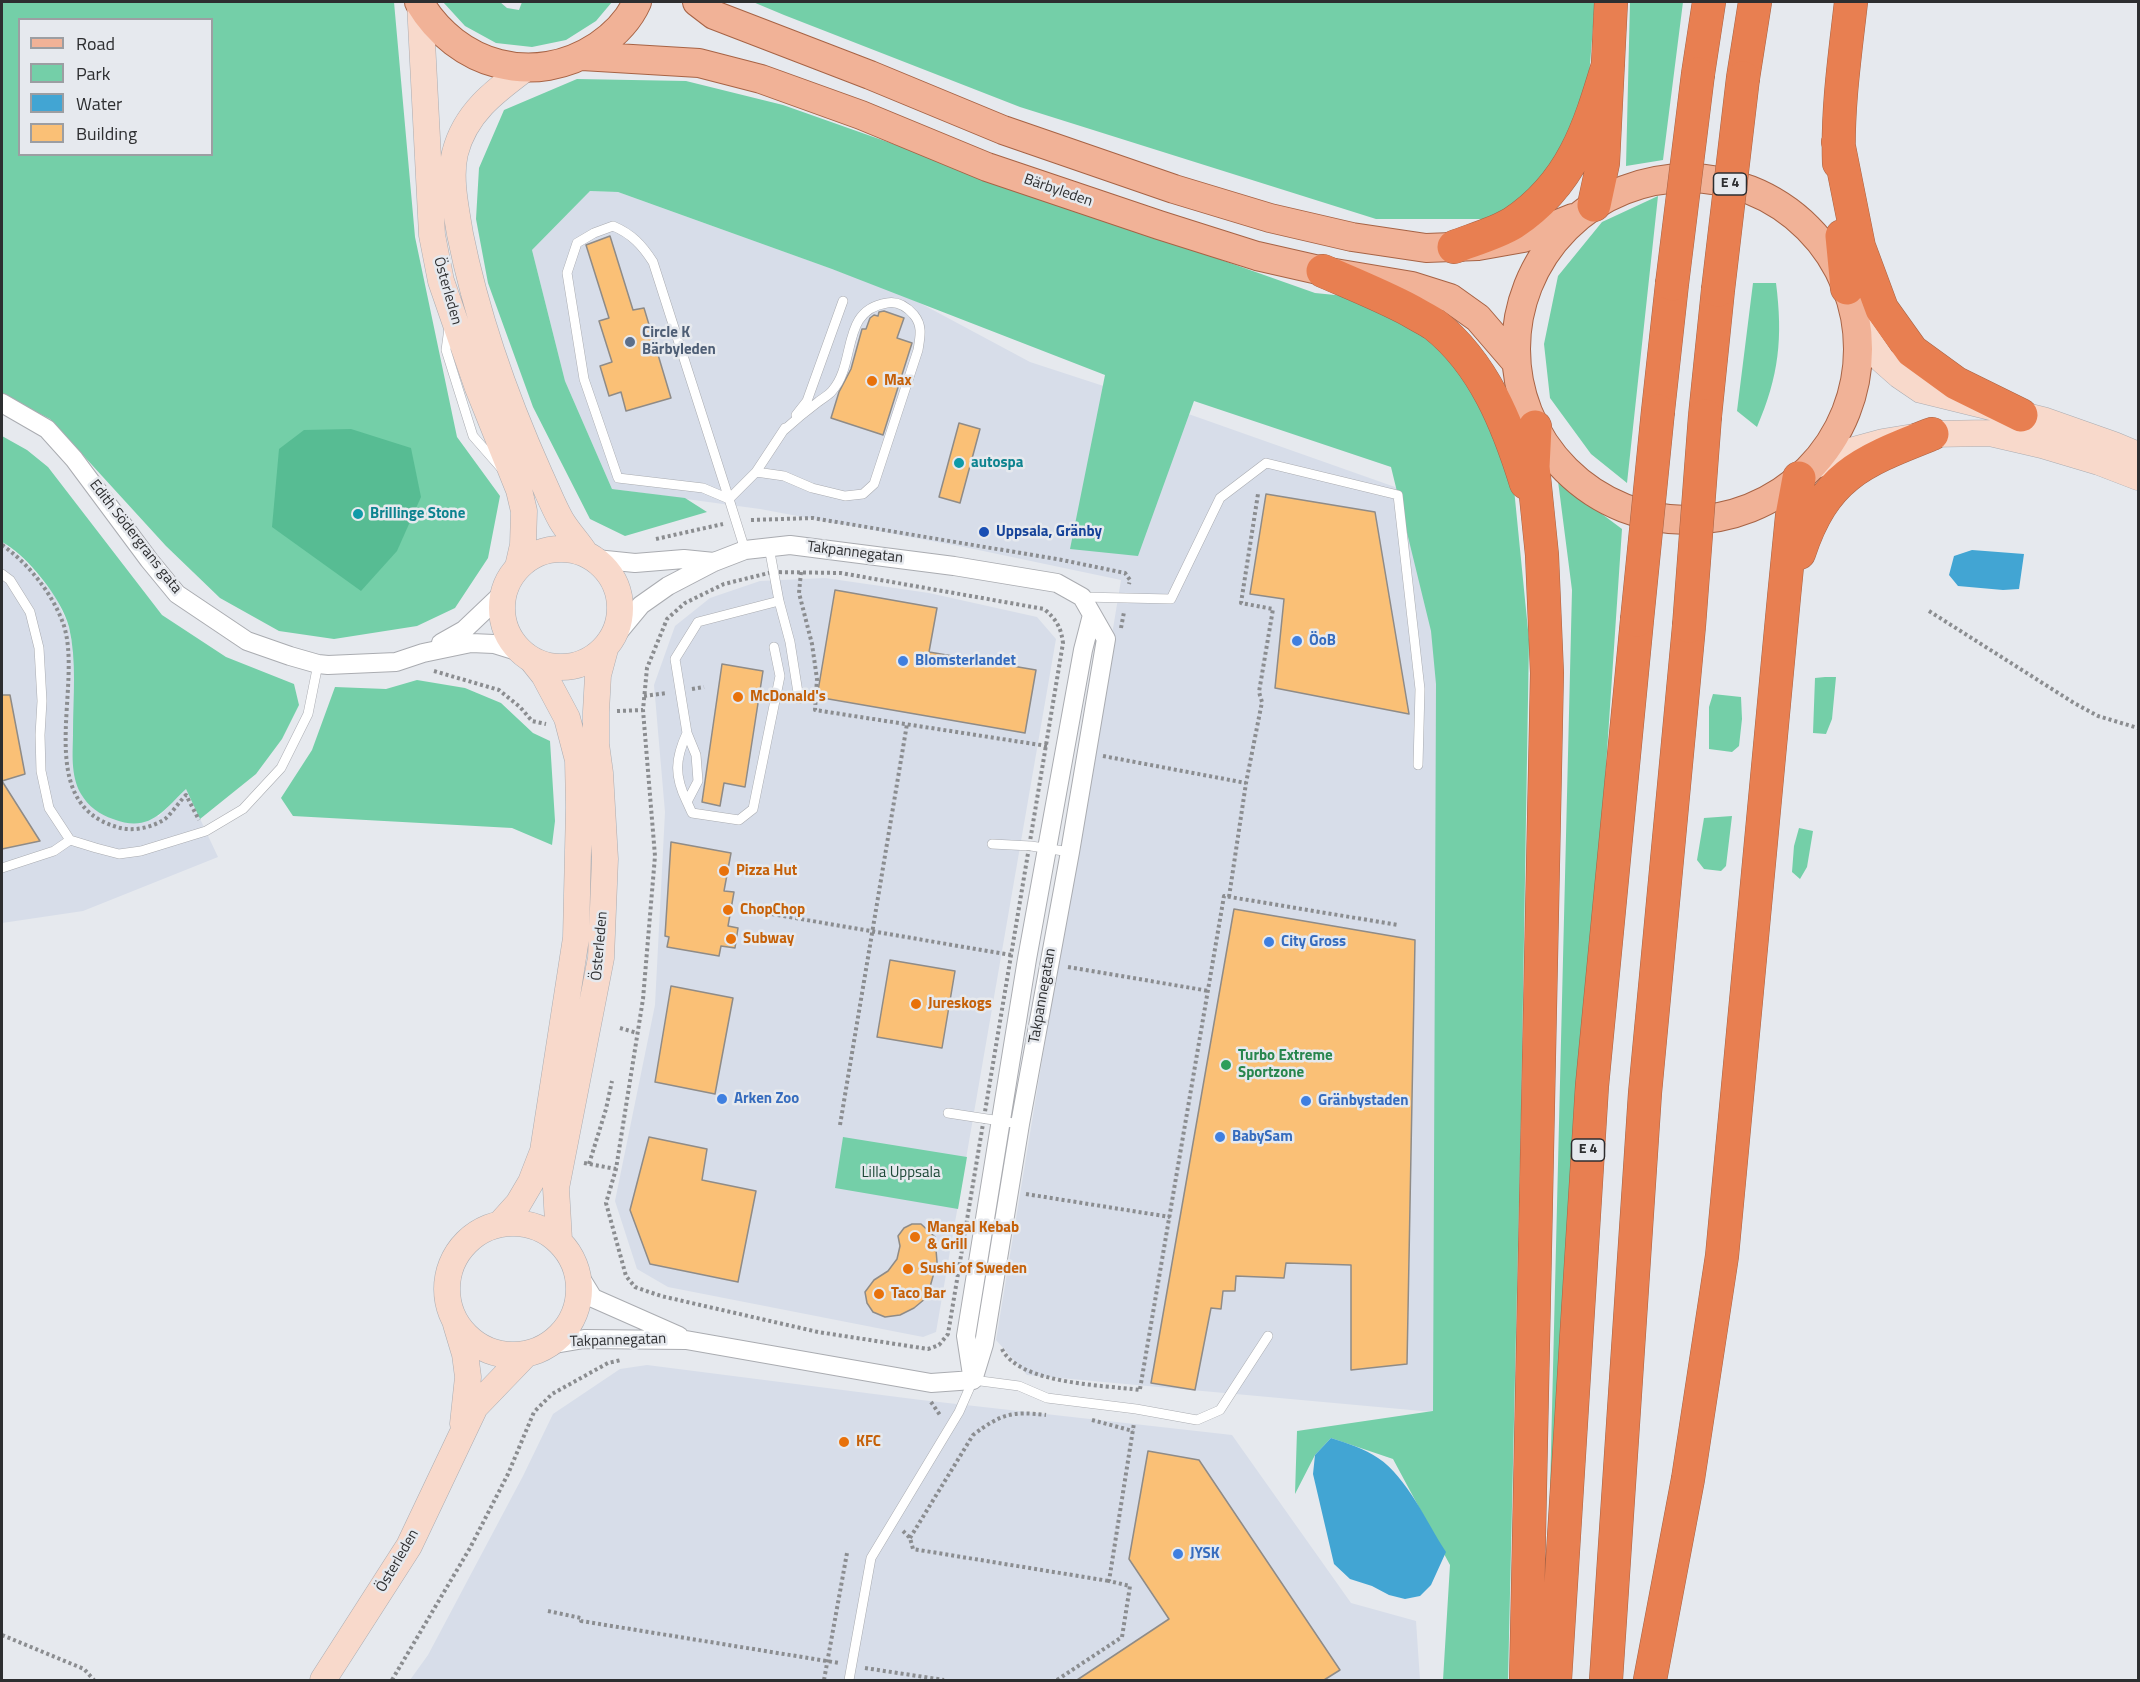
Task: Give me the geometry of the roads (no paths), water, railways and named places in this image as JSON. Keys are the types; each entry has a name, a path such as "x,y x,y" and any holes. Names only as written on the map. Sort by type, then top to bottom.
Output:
{"highway":[{"path":"1585,211 1603,163 1611,2"},
{"name":"E 4","path":"1555,1680 1592,1086 1658,411 1698,74 1709,2"},
{"name":"E 4","path":"1606,1680 1645,1093 1689,626 1705,416 1743,78 1755,2"},
{"path":"1847,288 1840,214 1838,142 1842,76 1851,2"},
{"path":"1454,247 1512,224 1542,201 1568,168 1591,122 1608,65"},
{"path":"1838,142 1859,247 1882,309 1912,351 1956,383 2021,415"},
{"path":"1323,271 1386,298 1434,324 1463,350 1487,386 1505,422 1539,523"},
{"path":"1526,1680 1547,673 1542,555 1533,467 1535,427"},
{"path":"1784,597 1803,541 1818,508 1833,488 1855,469 1881,454 1932,434"},
{"path":"1650,1680 1688,1479 1722,1256 1792,516 1807,472"}],"main road":[{"path":"420,2 439,30 464,50 494,63 526,68 555,66 582,56 611,37 634,10 637,2"},
{"name":"Österleden","path":"420,2 432,235 441,281 450,308 478,388 519,490 524,511 523,545 518,567"},
{"path":"697,2 714,15 870,75 1003,130 1174,189 1270,218 1352,237 1426,248 1478,246 1523,238 1585,211 1622,190 1648,182 1681,177 1729,180 1770,198 1792,212 1822,241 1847,288 1860,328 1882,360 1921,390 2054,424 2139,455"},
{"name":"Bärbyleden","path":"582,56 699,63 761,79 861,115 1009,175 1224,246 1323,271 1412,286 1450,298 1478,318 1515,360"},
{"name":"Österleden","path":"526,68 495,91 472,115 461,135 455,155 454,199 469,277 490,351 519,428 561,520 591,556"},
{"path":"1585,211 1535,266 1520,304 1515,360 1526,405 1535,427 1557,460 1588,489 1628,511 1668,521 1693,522 1731,514 1769,498 1807,472 1850,451 1883,442 1932,434 1990,433 2042,445 2139,477"},
{"path":"1807,472 1836,434 1854,395 1860,328"},
{"path":"568,549 591,556 612,575 620,597 620,619 609,644 593,659 578,665 547,666 528,656 514,643 507,631 503,612 504,592 518,567 532,556 549,550 568,549"},
{"name":"Österleden","path":"559,1240 556,1188 602,958 605,859 596,744 596,712 598,675 609,644"},
{"name":"Österleden","path":"500,1224 518,1204 531,1182 543,1151 576,938 578,760 567,718 544,675 528,656"},
{"path":"500,1224 531,1225 559,1240 577,1272 579,1293 574,1316 566,1329 537,1349 502,1354 489,1351 469,1339 455,1321 448,1306 447,1283 453,1261 461,1247 478,1232 500,1224"},
{"name":"Österleden","path":"455,1321 465,1354 468,1377 461,1435"},
{"name":"Österleden","path":"323,1680 409,1546 475,1407 537,1349"}],"street":[{"name":"Edith Södergrans gata","path":"2,403 47,429 74,459 177,594 247,641 318,664 423,661"},
{"name":"Takpannegatan","path":"609,644 641,605 668,586 714,562 745,550 790,545 954,566 1057,583 1082,597 1106,639 1020,1124 984,1344 973,1380"},
{"name":"Takpannegatan","path":"591,556 635,563 684,559 714,562"},
{"path":"423,661 464,630 504,592"},
{"name":"Takpannegatan","path":"973,1380 966,1336 992,1120 1039,848 1092,615"},
{"path":"423,661 471,643 494,644 528,656"},
{"name":"Takpannegatan","path":"577,1272 593,1298 686,1340"},
{"name":"Takpannegatan","path":"537,1349 584,1339 686,1340 931,1383 973,1380"}],"lane":[{"path":"729,499 704,488 618,478 584,379 567,273 577,243 594,233 613,226 628,232 641,244 653,262 729,499 745,550"},
{"path":"729,499 756,472 783,431 807,401 843,301"},
{"path":"756,472 784,476 812,488 845,496 863,494 874,484 918,350 921,331 916,317 906,308 894,302 879,304 867,311 857,321 846,364 832,392 783,431"},
{"path":"1082,597 1171,599 1220,498 1266,463 1398,495 1420,689 1418,765"},
{"path":"769,547 779,602 790,642 799,699"},
{"path":"2,574 10,580 30,612 39,648 42,701 39,735 41,771 49,808 70,840 119,854 141,851 206,831 243,809 281,768 308,714 318,664"},
{"path":"687,802 698,781 696,755 687,734 675,659 698,622 779,602"},
{"path":"687,734 678,753 679,786 692,813 739,820 753,809 780,676 774,647"},
{"path":"2,868 54,851 70,840"},
{"path":"992,844 1070,852"},
{"path":"948,1113 1020,1124"},
{"path":"849,1680 871,1558 959,1412 973,1380 1018,1386 1047,1398 1136,1409 1197,1420 1220,1410 1268,1336"}],"water":[{"path":"1972,550 2024,554 2019,589 1958,586 1949,575 1954,556"},
{"path":"1331,1438 1367,1452 1388,1466 1416,1501 1446,1552 1431,1585 1420,1596 1405,1599 1389,1595 1372,1586 1350,1579 1334,1564 1313,1474 1315,1455"}],"place":[{"name":"Circle K Bärbyleden","path":"630,342"},
{"name":"Max","path":"872,381"},
{"name":"autospa","path":"959,463"},
{"name":"Brillinge Stone","path":"358,514"},
{"name":"Uppsala, Gränby","path":"984,532"},
{"name":"ÖoB","path":"1297,641"},
{"name":"Blomsterlandet","path":"903,661"},
{"name":"McDonald's","path":"738,697"},
{"name":"Pizza Hut","path":"724,871"},
{"name":"ChopChop","path":"728,910"},
{"name":"Subway","path":"731,939"},
{"name":"City Gross","path":"1269,942"},
{"name":"Jureskogs","path":"916,1004"},
{"name":"Turbo Extreme Sportzone","path":"1226,1065"},
{"name":"Arken Zoo","path":"722,1099"},
{"name":"Gränbystaden","path":"1306,1101"},
{"name":"BabySam","path":"1220,1137"},
{"name":"Mangal Kebab & Grill","path":"915,1237"},
{"name":"Sushi of Sweden","path":"908,1269"},
{"name":"Taco Bar","path":"879,1294"},
{"name":"KFC","path":"844,1442"},
{"name":"JYSK","path":"1178,1554"}],"park label":[{"name":"Lilla Uppsala","path":"901,1173"}]}
